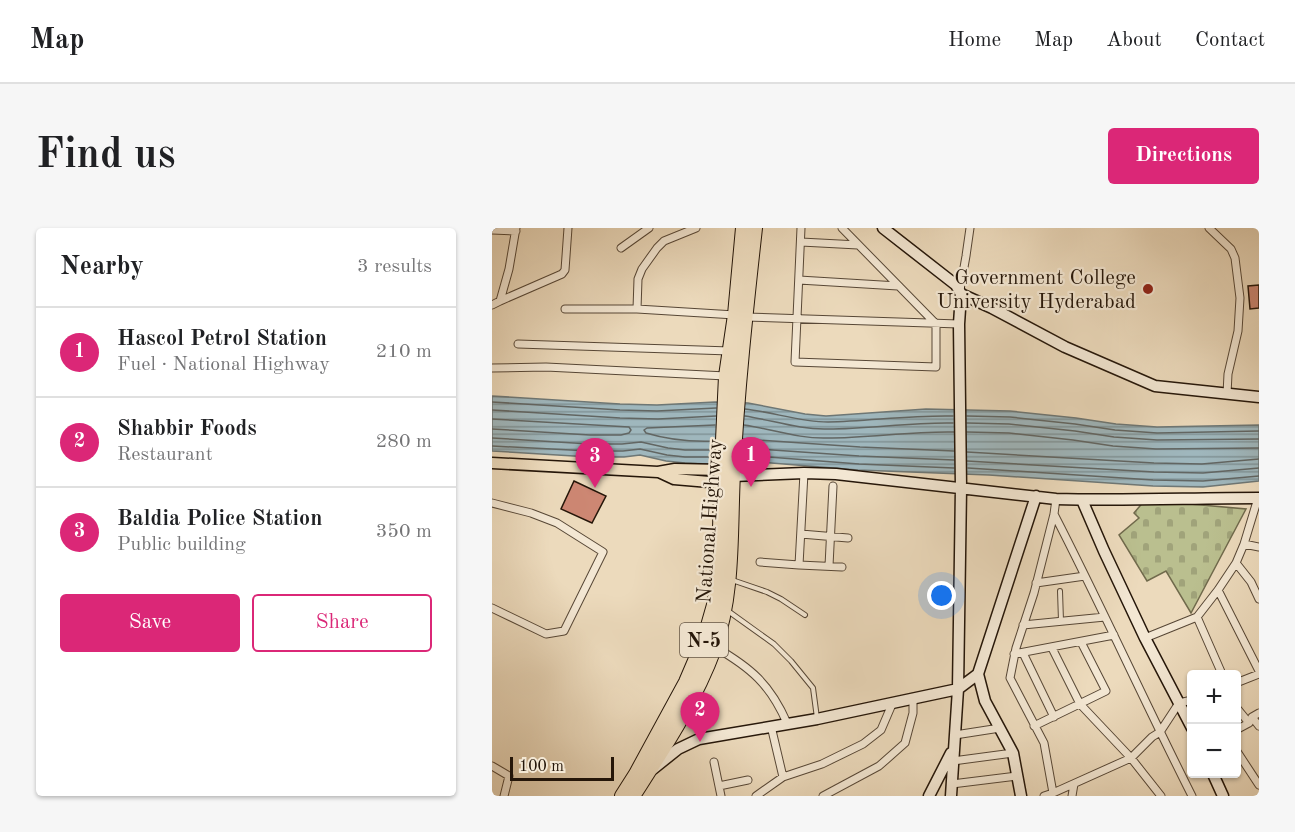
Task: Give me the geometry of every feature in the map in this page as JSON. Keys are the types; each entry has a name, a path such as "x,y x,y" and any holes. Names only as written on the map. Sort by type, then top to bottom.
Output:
{"highway":[{"name":"National Highway","path":"633,796 697,689 715,647 725,609 726,473 740,316 743,228"},
{"name":"National Highway","path":"734,377 730,351 740,316 755,228"},
{"name":"National Highway","path":"622,796 686,682 704,640 724,579"}],"main road":[{"path":"492,463 658,472 674,479 726,473"}],"street":[{"path":"492,305 562,274 565,270 568,228"},
{"path":"621,248 649,228"},
{"path":"637,309 638,279 642,268 664,241 696,228"},
{"path":"801,228 795,362 936,367 936,324 842,228"},
{"path":"882,228 956,285 961,292 1065,347 1155,386 1259,397"},
{"path":"951,796 958,689 960,386 958,324 969,228"},
{"path":"1209,228 1231,249 1235,258 1240,298 1238,331 1228,374 1227,394"},
{"path":"492,230 516,229 509,269 500,301"},
{"path":"801,242 858,245"},
{"path":"799,280 898,286"},
{"path":"565,309 637,309 740,316 958,324"},
{"path":"518,344 730,351"},
{"path":"492,368 546,367 734,377"},
{"path":"726,473 836,474 1056,499 1258,498 1236,562 1197,617 1145,638"},
{"path":"799,566 804,473"},
{"path":"829,566 833,486"},
{"path":"1020,796 1012,753 985,701 978,674 1036,496"},
{"path":"1053,793 1044,743 1010,678 1014,654 1036,584 1056,499"},
{"path":"1082,500 1145,638 1189,724"},
{"path":"492,503 531,513 557,523 603,552 564,631 546,634 492,608"},
{"path":"1054,514 1192,796"},
{"path":"801,534 848,538"},
{"path":"1244,544 1259,546"},
{"path":"760,562 842,567"},
{"path":"1236,562 1255,582 1259,598"},
{"path":"1036,584 1085,576"},
{"path":"1218,590 1259,673 1241,681"},
{"path":"1023,626 1105,617"},
{"path":"1197,617 1220,670"},
{"path":"1014,654 1114,635"},
{"path":"1034,726 1106,692 1081,642"},
{"path":"715,647 737,660 760,679 778,703 787,723"},
{"path":"1052,648 1080,704 1131,758 1161,796"},
{"path":"1023,653 1054,717"},
{"path":"646,775 678,749 699,739 817,719 958,689 978,674"},
{"path":"823,796 879,766 905,743 913,713 913,698"},
{"path":"1044,796 1131,758 1160,732 1179,703 1187,701"},
{"path":"756,796 783,777 822,764 863,744 881,730 893,702"},
{"path":"1241,710 1254,718 1259,726"},
{"path":"1241,727 1254,718"},
{"path":"771,726 783,777"},
{"path":"955,735 1000,728"},
{"path":"929,796 954,747"},
{"path":"953,761 1012,753"},
{"path":"1241,758 1259,785"},
{"path":"714,762 721,796"},
{"path":"492,766 509,776 504,796"},
{"path":"952,784 1017,776"},
{"path":"1215,778 1223,796"},
{"path":"719,786 748,780"},
{"path":"1072,796 1074,784"}],"lane":[{"path":"724,579 781,598 805,615"},
{"path":"1060,591 1061,621"},
{"path":"725,609 774,644 791,661 813,688 817,719"}],"green space":[{"path":"1145,500 1246,509 1191,613 1166,571 1147,581 1119,535 1139,518 1134,513"}],"water":[{"path":"492,396 620,404 748,403 826,416 926,409 1010,411 1157,427 1259,425 1259,481 1203,487 1153,486 989,475 858,470 745,461 685,463 640,455 590,457 492,451"}],"building":[{"path":"1259,285 1259,308 1250,309 1248,286"},
{"path":"574,481 606,496 592,523 561,509"}],"place":[{"name":"Government College University Hyderabad","path":"1148,289"},
{"name":"Hascol Petrol Station","path":"751,487"},
{"name":"Baldia Police Station","path":"595,488"},
{"name":"Shabbir Foods","path":"700,742"}]}
